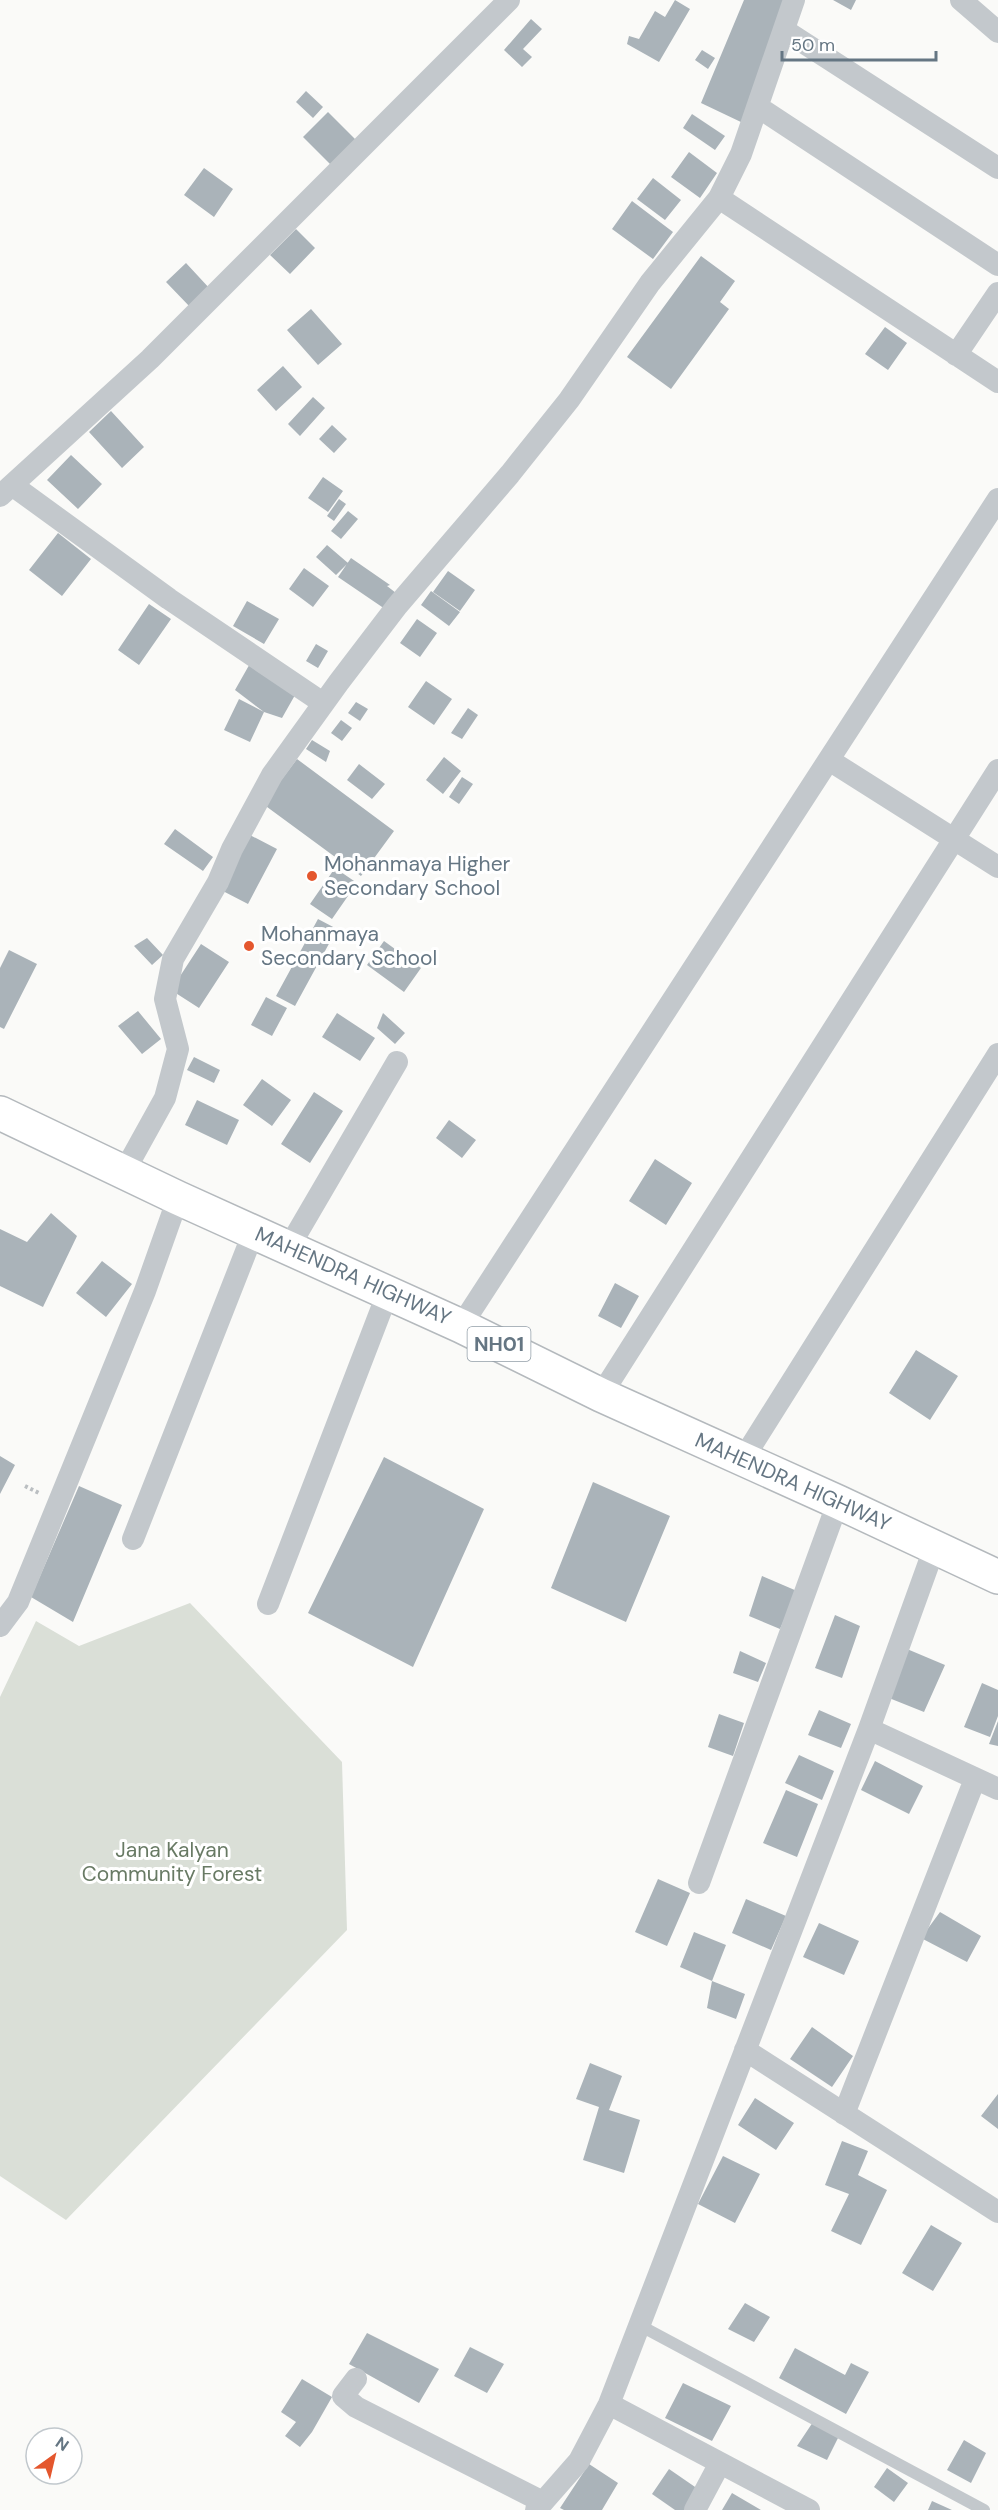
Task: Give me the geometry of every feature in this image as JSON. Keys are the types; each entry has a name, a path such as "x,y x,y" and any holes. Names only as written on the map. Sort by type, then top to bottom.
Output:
{"highway":[{"name":"MAHENDRA HIGHWAY","path":"0,1113 178,1198 462,1326 601,1395 998,1577"}],"street":[{"path":"323,703 6,491 150,359 509,0"},
{"path":"124,1172 165,1098 178,1049 165,999 173,959 218,882 232,849 272,775 323,703 397,606 510,474 569,400 650,283 719,198 741,154 794,0"},
{"path":"961,0 998,32"},
{"path":"784,30 998,168"},
{"path":"758,107 998,264"},
{"path":"719,198 998,382"},
{"path":"956,355 998,293"},
{"path":"462,1326 998,499"},
{"path":"830,760 998,867"},
{"path":"601,1395 998,770"},
{"path":"743,1459 998,1054"},
{"path":"289,1247 397,1062"},
{"path":"0,1626 18,1602 145,1291 178,1198"},
{"path":"133,1539 254,1231"},
{"path":"268,1604 388,1292"},
{"path":"699,1883 838,1502"},
{"path":"356,2379 343,2396 356,2407 539,2506 579,2461 609,2404 869,1729 934,1546"},
{"path":"869,1729 998,1789"},
{"path":"844,2114 975,1779"},
{"path":"746,2050 998,2212"},
{"path":"609,2404 809,2510"},
{"path":"694,2510 720,2463"}],"lane":[{"path":"639,2325 984,2510"}],"green space":[{"name":"Jana Kalyan Community Forest","path":"190,1603 342,1762 347,1930 66,2220 0,2176 0,1697 36,1621 79,1646"}],"building":[{"path":"675,0 690,9 659,62 627,44 629,36 639,39 655,11 665,17"},
{"path":"744,0 787,0 743,123 701,103"},
{"path":"833,0 856,0 851,10"},
{"path":"531,19 542,29 523,49 532,57 522,67 504,50"},
{"path":"702,50 715,58 708,69 695,60"},
{"path":"306,91 323,107 313,118 296,102"},
{"path":"328,112 358,142 333,167 303,137"},
{"path":"692,114 725,136 715,150 683,128"},
{"path":"689,152 717,173 700,198 671,177"},
{"path":"204,168 233,189 214,217 184,195"},
{"path":"653,178 681,200 665,220 637,199"},
{"path":"632,201 673,232 653,259 612,229"},
{"path":"296,229 315,248 290,274 270,255"},
{"path":"701,256 735,281 720,302 729,309 671,389 627,357"},
{"path":"186,263 211,290 191,308 166,282"},
{"path":"311,309 342,344 318,365 287,330"},
{"path":"885,327 907,343 888,370 865,354"},
{"path":"283,366 302,387 276,411 257,390"},
{"path":"313,397 325,408 300,436 288,424"},
{"path":"111,411 144,447 122,468 89,432"},
{"path":"332,425 347,439 334,453 319,439"},
{"path":"71,455 102,484 78,509 47,480"},
{"path":"323,477 343,491 328,512 308,498"},
{"path":"339,499 346,504 334,521 327,516"},
{"path":"348,511 358,519 341,539 331,531"},
{"path":"58,533 91,559 62,596 29,570"},
{"path":"327,545 348,563 336,575 316,557"},
{"path":"351,558 390,585 387,586 396,593 385,609 338,577"},
{"path":"304,568 329,586 313,607 289,589"},
{"path":"448,571 475,590 460,611 433,592"},
{"path":"431,591 460,612 449,626 421,605"},
{"path":"247,601 279,619 264,644 233,626"},
{"path":"149,604 171,619 139,665 118,650"},
{"path":"417,619 437,633 420,657 400,643"},
{"path":"316,644 328,651 318,668 306,661"},
{"path":"252,660 299,688 282,718 264,712 235,690"},
{"path":"426,681 452,699 434,725 408,707"},
{"path":"239,699 264,712 250,742 224,730"},
{"path":"356,702 368,709 360,721 348,713"},
{"path":"468,708 478,715 462,739 451,733"},
{"path":"341,720 352,728 342,741 331,733"},
{"path":"312,740 330,751 326,762 306,749"},
{"path":"444,757 461,771 443,794 426,780"},
{"path":"297,759 394,831 361,876 263,804"},
{"path":"359,764 385,784 372,799 347,780"},
{"path":"462,777 473,784 459,804 449,797"},
{"path":"175,829 213,857 203,871 164,844"},
{"path":"248,834 277,849 248,904 219,889"},
{"path":"335,868 357,883 332,919 310,904"},
{"path":"318,919 337,929 295,1006 276,996"},
{"path":"147,938 163,955 152,965 134,946"},
{"path":"384,941 421,968 404,992 367,965"},
{"path":"201,944 229,962 199,1008 171,990"},
{"path":"9,950 37,964 4,1029 0,1027 0,968"},
{"path":"266,997 287,1008 272,1036 251,1025"},
{"path":"138,1011 161,1039 142,1054 118,1026"},
{"path":"337,1013 375,1038 360,1061 322,1037"},
{"path":"383,1013 405,1033 395,1044 377,1028"},
{"path":"194,1057 220,1070 214,1083 187,1070"},
{"path":"262,1079 291,1100 272,1126 243,1105"},
{"path":"314,1092 343,1111 310,1163 281,1144"},
{"path":"197,1100 239,1120 227,1145 185,1125"},
{"path":"449,1120 476,1140 462,1158 436,1138"},
{"path":"655,1159 692,1183 666,1225 629,1201"},
{"path":"51,1213 77,1236 43,1307 0,1286 0,1229 27,1242"},
{"path":"102,1261 132,1284 106,1317 76,1293"},
{"path":"615,1283 639,1296 621,1328 598,1316"},
{"path":"916,1350 958,1376 930,1420 889,1393"},
{"path":"0,1456 15,1465 0,1494"},
{"path":"384,1457 484,1509 413,1667 308,1613"},
{"path":"593,1482 670,1516 626,1622 551,1588"},
{"path":"79,1486 122,1505 73,1622 31,1597"},
{"path":"762,1576 797,1591 780,1629 749,1616"},
{"path":"835,1615 860,1626 842,1678 815,1668"},
{"path":"907,1649 945,1665 924,1712 889,1698"},
{"path":"740,1651 766,1663 758,1682 733,1673"},
{"path":"982,1683 998,1690 998,1716 990,1737 964,1727"},
{"path":"819,1710 851,1724 841,1748 808,1735"},
{"path":"719,1714 744,1723 733,1756 708,1747"},
{"path":"998,1721 998,1746 989,1744"},
{"path":"799,1755 834,1771 822,1800 785,1783"},
{"path":"875,1761 923,1786 909,1814 861,1790"},
{"path":"786,1790 818,1804 797,1857 763,1843"},
{"path":"658,1879 690,1893 667,1946 635,1932"},
{"path":"746,1899 786,1916 771,1950 732,1933"},
{"path":"940,1912 981,1936 967,1962 921,1938"},
{"path":"819,1923 859,1941 844,1975 803,1957"},
{"path":"694,1932 726,1945 712,1981 680,1967"},
{"path":"712,1981 745,1994 736,2019 707,2008"},
{"path":"812,2027 853,2056 832,2087 790,2059"},
{"path":"590,2063 622,2076 609,2110 640,2120 624,2173 583,2160 599,2107 576,2099"},
{"path":"998,2094 998,2129 981,2116"},
{"path":"755,2098 794,2123 776,2150 738,2125"},
{"path":"842,2141 868,2151 858,2175 887,2190 861,2245 831,2231 849,2194 825,2185"},
{"path":"723,2156 760,2174 735,2223 698,2204"},
{"path":"931,2225 962,2243 933,2291 902,2273"},
{"path":"745,2303 770,2317 754,2342 728,2329"},
{"path":"367,2333 439,2369 419,2403 349,2364"},
{"path":"470,2347 504,2364 487,2393 454,2376"},
{"path":"795,2348 845,2375 851,2363 869,2372 846,2414 779,2378"},
{"path":"302,2379 332,2397 312,2432 300,2447 285,2436 296,2422 281,2412"},
{"path":"683,2383 731,2406 712,2441 665,2418"},
{"path":"813,2422 839,2436 827,2460 797,2446"},
{"path":"964,2440 986,2453 971,2483 947,2470"},
{"path":"589,2464 618,2483 602,2510 564,2510 560,2508"},
{"path":"887,2468 908,2483 894,2502 874,2487"},
{"path":"669,2469 698,2489 684,2510 675,2510 652,2494"},
{"path":"732,2493 761,2510 722,2510"},
{"path":"932,2501 952,2510 928,2510"}],"place":[{"name":"Mohanmaya Higher Secondary School","path":"312,876"},
{"name":"Mohanmaya Secondary School","path":"249,946"}]}
